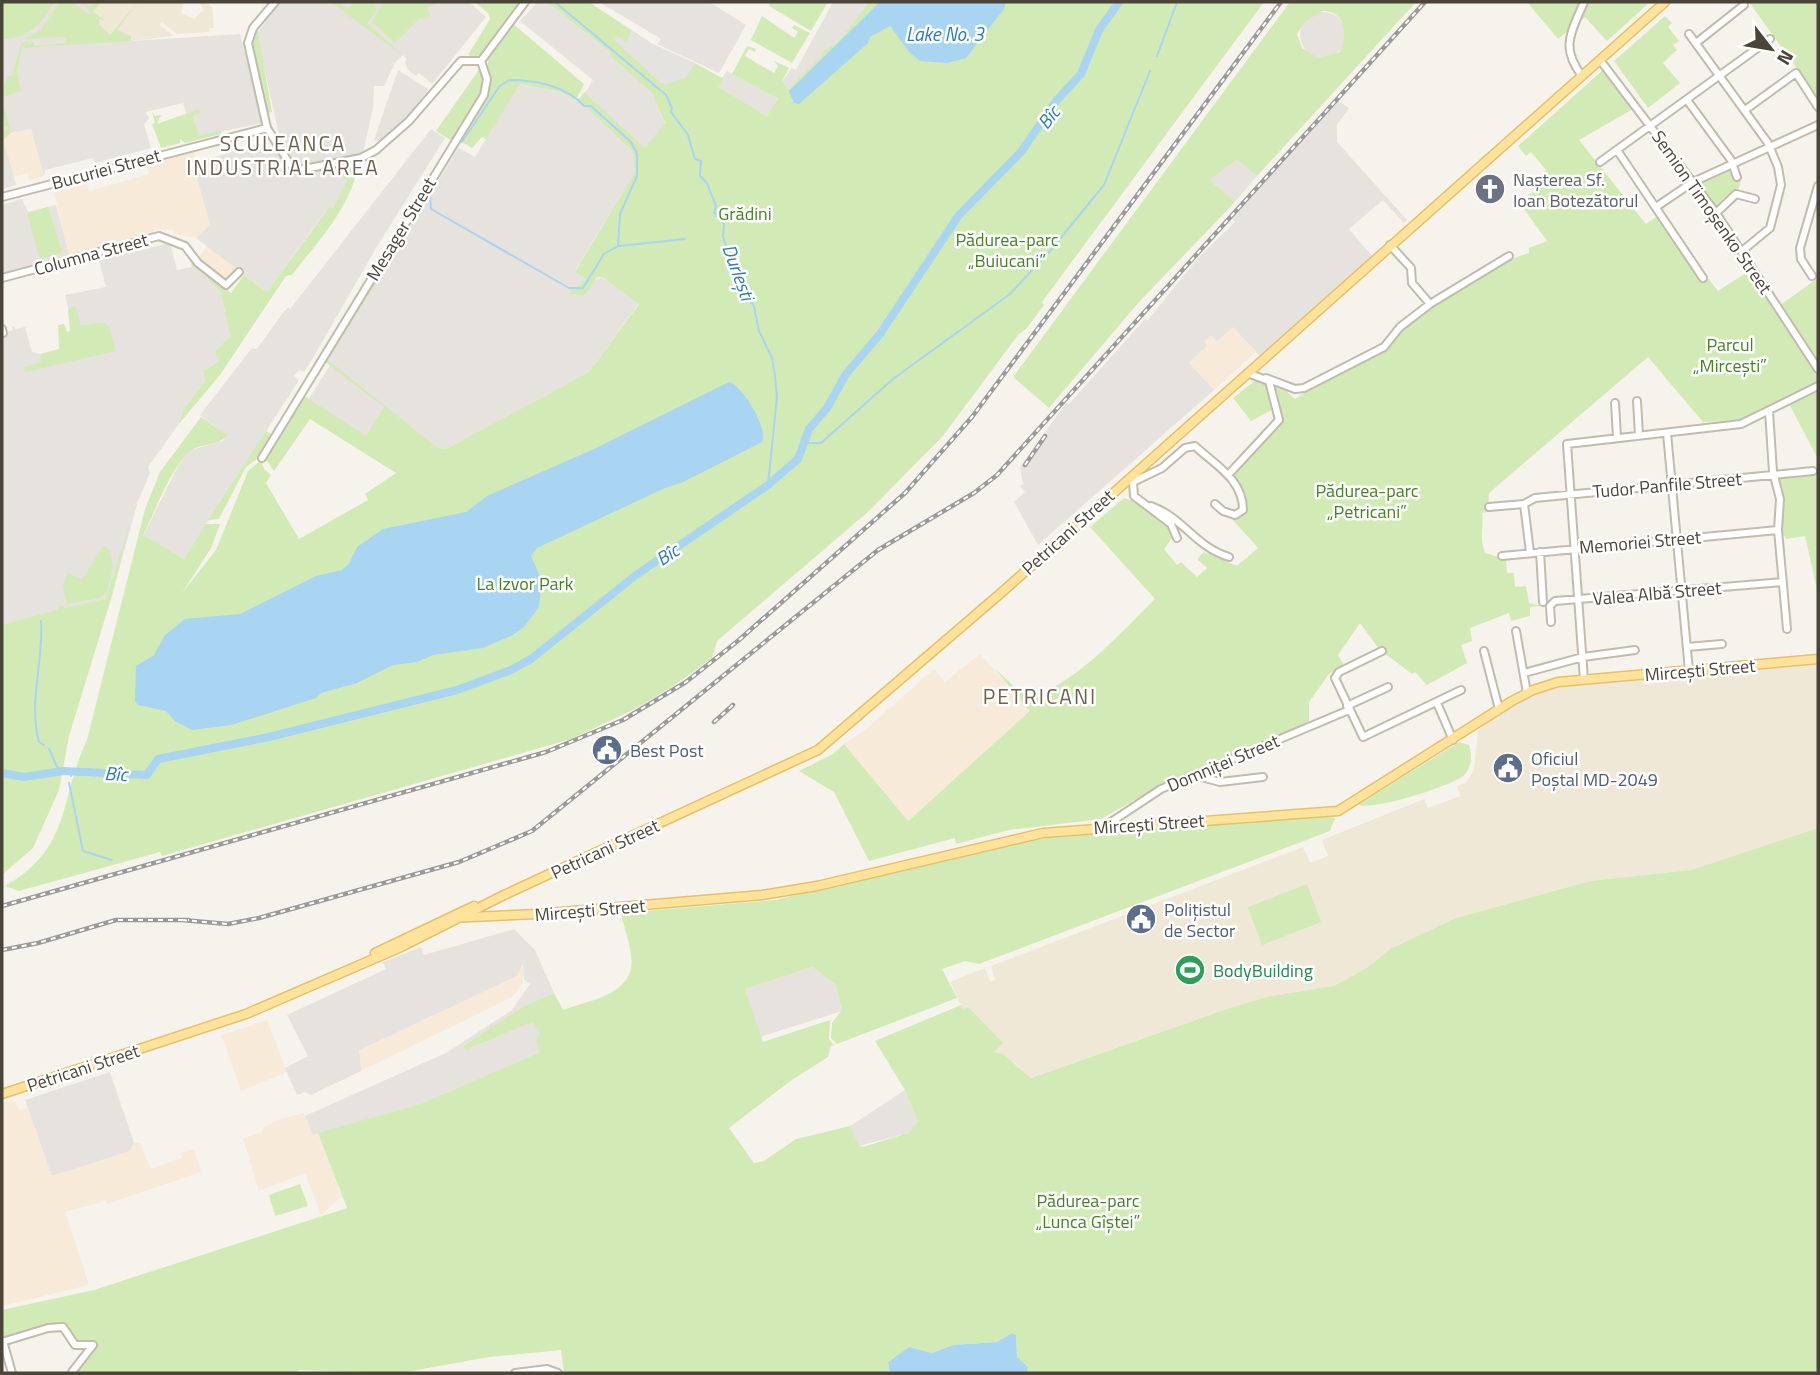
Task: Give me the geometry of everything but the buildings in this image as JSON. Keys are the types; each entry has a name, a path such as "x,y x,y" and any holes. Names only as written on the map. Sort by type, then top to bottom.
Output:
{"main road":[{"name":"Petricani Street","path":"358,964 381,950 818,750 869,709 1131,480 1247,373 1665,2"},
{"name":"Mircești Street","path":"450,918 781,893 1000,842 1102,828 1338,811 1499,709 1527,693 1558,682 1818,659"},
{"name":"Petricani Street","path":"2,1094 228,1021 463,918 496,899"}],"street":[{"path":"275,2 253,28 247,43 267,128 290,164 299,170 361,158 394,136 461,61 481,61 525,2"},
{"path":"1582,76 1570,60 1567,48 1584,2"},
{"path":"1696,43 1744,5"},
{"path":"1689,34 1745,110 1769,147 1778,167 1779,195 1770,228 1742,251"},
{"path":"1600,162 1770,39"},
{"name":"Semion Timoșenko Street","path":"1600,60 1716,213 1818,369"},
{"name":"Mesager Street","path":"262,457 484,95 487,79 481,61"},
{"path":"1745,110 1796,73 1818,107"},
{"path":"1687,100 1737,177"},
{"path":"1657,207 1693,182 1818,125"},
{"name":"Bucuriei Street","path":"2,197 267,128"},
{"path":"1617,150 1703,278"},
{"path":"1812,276 1801,259 1800,248 1818,186"},
{"path":"1716,213 1736,194 1755,199"},
{"name":"Columna Street","path":"2,278 159,236 185,246 198,263 226,285 239,272"},
{"path":"1390,245 1411,268 1412,283 1430,304"},
{"path":"1247,373 1295,389 1304,388 1384,347 1400,327 1430,304 1509,256"},
{"path":"1229,474 1277,424 1271,386 1266,378"},
{"path":"1584,680 1565,448 1568,442 1741,424 1818,386"},
{"path":"1637,401 1639,435"},
{"path":"1615,403 1617,436"},
{"path":"1769,411 1780,499 1778,530 1787,629"},
{"path":"1667,433 1689,671"},
{"path":"1215,504 1223,511 1235,515 1243,510 1241,495 1229,474 1195,446 1190,446 1162,468 1131,480 1134,496 1177,519 1203,546 1229,557"},
{"name":"Tudor Panfile Street","path":"1489,507 1524,504 1535,498 1812,471"},
{"path":"1524,504 1530,552"},
{"path":"1150,506 1171,524 1177,538"},
{"name":"Memoriei Street","path":"1502,556 1778,530"},
{"path":"1539,552 1542,602"},
{"name":"Valea Albă Street","path":"1551,622 1551,604 1783,582"},
{"path":"1516,631 1527,693"},
{"path":"1687,647 1722,644"},
{"path":"1524,673 1583,657 1634,650"},
{"path":"1382,651 1335,676 1363,737 1461,690"},
{"path":"1484,651 1499,709"},
{"name":"Domniței Street","path":"1102,828 1161,789 1348,708 1388,687"},
{"path":"1437,703 1453,740"},
{"path":"1194,775 1220,782 1263,778"},
{"path":"7,1368 3,1341 53,1327 63,1327 75,1345 93,1345 72,1372"},
{"path":"516,1373 547,1369 558,1373"}],"shaded area":[{"path":"20,2 100,2 132,41 240,34 263,123 199,136 193,115 199,110 186,113 183,103 146,112 149,118 144,124 151,148 95,163 93,158 45,170 44,176 31,129 11,133 3,139 16,185 2,189 2,38"},
{"path":"100,2 184,2 181,13 194,19 203,10 200,2 206,2 212,7 214,28 209,28 209,32 177,34 162,22 160,25 174,36 131,41 131,36 111,35 89,15"},
{"path":"280,2 469,2 486,17 432,84 419,73 416,76 408,70 405,62 407,59 403,55 395,63 384,86 374,86 373,108 363,153 306,166 296,164 278,131 257,33"},
{"path":"538,2 547,2 612,54 610,56 652,93 665,124 645,149 585,93 593,80 520,21"},
{"path":"599,2 709,2 746,25 719,73 657,44 661,39"},
{"path":"833,2 869,2 838,42 824,50 821,58 788,89 782,81 792,68 796,70"},
{"path":"1323,12 1339,19 1346,35 1339,51 1323,58 1307,51 1300,35 1307,19"},
{"path":"632,30 651,43 695,63 685,78 667,84 661,83 614,40 617,36 626,42"},
{"path":"398,70 428,89 401,125 380,142 374,140"},
{"path":"727,71 778,98 767,116 719,87"},
{"path":"519,84 560,92 575,101 582,96 579,100 632,151 635,172 575,271 586,279 569,294 601,277 639,303 589,372 446,449 436,447 373,450 304,406 331,364 328,360 457,150 459,148 475,157"},
{"path":"1338,101 1349,108 1337,125 1337,142 1407,220 1404,223 1383,200 1349,229 1372,256 1260,356 1233,327 1217,341 1211,335 1204,341 1207,346 1189,363 1214,390 1038,545 1014,502 1025,492 1020,486 1023,484 1020,467 1066,403 1069,404 1145,319 1147,321 1198,258 1235,222 1233,218"},
{"path":"31,129 44,176 29,180 28,173 13,177 3,139 6,135"},
{"path":"431,129 445,138 376,248 313,358 304,372 299,370 294,376 299,380 184,559 143,536 178,466 190,450 223,441 226,435 200,415 252,348 257,349 282,314 288,307 290,309"},
{"path":"264,143 265,148 278,152 295,174 334,170 347,181 333,208 330,206 267,292 196,238 210,225 195,171 199,170 197,162"},
{"path":"194,151 199,170 195,171 210,225 207,230 196,238 174,234 173,230 155,229 151,233 69,257 54,193 87,184 89,191 149,174 146,164"},
{"path":"1237,158 1257,176 1235,202 1208,180"},
{"path":"22,199 28,212 56,205 69,255 2,273 2,205"},
{"path":"170,243 177,270 196,266 221,293 230,336 218,351 220,361 203,371 205,381 185,407 178,425 148,467 150,473 138,501 111,599 2,627 2,333 13,330 11,325 16,329 25,327 32,352 40,354 42,362 79,356 65,295 106,287 99,260"},
{"path":"207,245 236,269 227,280 198,259"},
{"path":"1233,327 1256,352 1214,390 1189,363 1207,346 1203,341"},
{"path":"980,654 1031,711 907,821 844,744 864,731 934,669 945,682"},
{"path":"1818,662 1818,828 1691,870 1590,881 1456,918 1390,949 1368,967 1334,986 1224,1010 1030,1078 1015,1063 993,1052 1002,1044 963,1009 950,982 985,968 990,981 995,980 991,966 1303,847 1310,863 1328,856 1322,840 1424,799 1428,808 1460,796 1457,786 1466,783 1474,770 1478,731 1488,720 1517,701 1553,686"},
{"path":"514,929 535,950 554,993 522,1007 463,1046 466,1050 533,1022 539,1033 536,1043 540,1052 420,1104 313,1135 305,1116 446,1053 512,1010 530,984 524,980 523,963 517,976 359,1050 361,1071 311,1095 305,1092 297,1095 285,1068 308,1056 287,1015 386,969 383,962 421,947 424,955"},
{"path":"523,961 523,983 512,997 361,1071 358,1050 517,976"},
{"path":"812,967 835,984 842,1011 760,1037 745,989"},
{"path":"267,1020 287,1072 241,1091 224,1041 219,1036"},
{"path":"110,1072 134,1143 130,1151 52,1176 25,1100"},
{"path":"905,1090 918,1122 908,1133 859,1146 850,1126"},
{"path":"13,1100 20,1110 28,1108 52,1176 130,1151 134,1143 140,1143 151,1169 182,1158 180,1153 194,1149 201,1172 107,1204 105,1201 65,1212 89,1285 2,1306 2,1103"},
{"path":"304,1113 313,1135 318,1133 342,1196 321,1215 305,1173 259,1191 243,1138 261,1133 264,1127 278,1120"}],"green space":[{"path":"3,2 54,2 45,16 28,33 3,39 2,50"},
{"path":"59,2 72,2 89,15 91,12 81,2 90,7 95,2 101,2 93,12 106,21 99,19 99,25 110,35 138,2 117,30 131,36 131,41 22,48 17,71 21,91 2,97 11,133 2,141 4,131 8,130 7,126 3,127 1,107 2,94 8,76 12,76 21,43 28,41 30,44 32,40 34,46 66,43 66,37 24,39 41,30"},
{"path":"331,2 344,2 342,5 346,8 351,7 354,2 374,2 377,10 367,23 402,55"},
{"path":"383,2 438,2 428,8 430,15 425,20 421,17 395,43 372,22"},
{"path":"474,2 522,2 486,52 474,57 468,55 490,19 488,13"},
{"name":"La Izvor Park","path":"547,2 589,2 651,43 685,78 695,63 722,78 728,69 719,87 767,116 778,98 732,74 747,46 756,49 755,52 749,49 745,56 774,73 778,66 774,61 789,68 782,81 788,89 820,58 824,50 838,42 869,2 1264,2 1042,302 1044,305 1027,328 1018,335 942,437 869,511 717,641 712,658 672,687 633,710 571,739 162,856 160,852 19,891 5,886 27,871 42,855 61,821 87,740 145,509 160,472 201,417 227,435 219,442 197,447 181,461 168,481 143,535 184,559 206,524 220,524 211,548 182,593 216,550 248,471 261,460 264,469 271,475 266,483 299,539 368,500 365,494 396,473 310,419 274,471 265,458 304,396 366,436 384,407 324,361 372,283 376,283 328,360 436,447 446,449 589,372 639,304 602,277 597,277 585,295 568,294 586,279 575,272 635,172 632,151 579,100 584,92 645,148 665,123 652,93 610,56 611,53"},
{"path":"770,2 828,2 811,31 769,6"},
{"path":"1290,2 1416,2 1257,176 1237,159 1209,180 1235,202 1139,302 1049,408 1013,377","holes":["1322,11 1336,15 1343,25 1343,45 1340,52 1318,58 1302,48 1297,34 1306,21"]},
{"path":"1527,2 1650,2 1607,41 1585,17 1558,39"},
{"path":"1749,2 1818,2 1818,98"},
{"path":"762,16 794,38 798,32 792,28 794,25 810,33 792,63 751,40"},
{"path":"1665,16 1672,23 1668,27 1679,41 1673,45 1677,50 1663,63 1680,83 1648,108 1614,61"},
{"path":"512,23 584,84 575,101 561,92 520,84 486,139 482,137 472,148 459,140 488,94 488,60"},
{"path":"257,26 272,112 268,113 251,44"},
{"name":"Pădurea-parc „Petricani”","path":"1604,69 1633,109 1579,140 1646,224 1659,215 1718,291 1749,271 1775,309 1818,278 1818,459 1786,398 1740,420 1703,422 1648,357 1489,493 1488,512 1482,513 1482,542 1485,553 1506,559 1507,573 1514,573 1515,587 1526,586 1529,603 1541,606 1530,607 1530,616 1511,621 1509,613 1470,628 1472,641 1461,645 1467,663 1427,685 1415,672 1412,674 1380,650 1360,623 1338,655 1345,667 1329,674 1309,702 1309,724 1163,784 1101,819 1009,830 956,844 955,838 869,861 834,792 799,771 833,754 844,744 908,821 1030,711 994,668 1028,699 1047,691 1081,669 1155,599 1090,527 1124,498 1147,507 1161,517 1172,538 1164,549 1177,565 1181,562 1197,577 1207,568 1197,559 1204,552 1237,566 1258,548 1232,519 1245,510 1243,493 1232,476 1281,421 1275,408 1251,421 1233,398 1257,379 1288,388 1288,393 1295,399 1388,347 1409,322 1449,292 1499,265 1529,253 1529,248 1547,241 1519,202 1544,184 1539,176 1546,170 1531,152 1526,156 1518,146"},
{"path":"478,71 483,72 484,81 479,100 452,141 436,131"},
{"path":"199,109 200,113 193,116 199,135 221,131 221,134 185,143 180,139 180,143 161,148 152,124 155,123 152,111 155,116 161,115 157,124"},
{"path":"360,160 349,193 334,221 292,275 286,276 220,375 178,425 185,407 205,381 203,371 220,361 215,352 230,336 221,293 196,266 192,267 189,255 231,293 244,275 267,292 330,206 333,208 347,181 334,170 316,170"},
{"path":"1728,169 1735,179 1742,177 1738,191 1733,190 1720,208 1715,208 1698,185"},
{"path":"48,207 62,252 40,260 27,213"},
{"path":"75,306 81,326 102,322 108,325 116,351 25,372 24,367 41,362 40,354 59,349 58,325 64,324 67,332 70,331 68,310"},
{"path":"266,431 272,435 262,455 246,467 219,519 208,520"},
{"path":"1818,473 1818,594 1805,536 1786,539 1780,528 1778,477"},
{"path":"129,526 111,599 69,736 59,790 33,848 2,875 2,625 57,610 60,605 65,608 106,599"},
{"path":"103,546 110,550 113,567 107,593 100,598 67,604 63,586 68,573 82,580"},
{"path":"1459,742 1469,745 1470,765 1466,773 1455,781 1380,804 1358,805"},
{"name":"Pădurea-parc „Lunca Gîștei”","path":"1323,816 1335,818 1330,831 979,964 965,961 942,969 957,998 837,1044 831,1038 832,1023 842,1010 835,984 812,967 745,989 763,1042 830,1020 829,1039 834,1045 831,1046 828,1057 789,1082 729,1128 754,1163 764,1161 796,1139 850,1126 859,1146 863,1147 908,1133 918,1122 905,1090 875,1041 961,1005 963,1009 968,1007 1003,1043 994,1052 1003,1054 1031,1078 1224,1010 1267,997 1334,986 1368,967 1390,949 1456,918 1590,881 1691,870 1818,828 1818,1373 1027,1373 1028,1367 1017,1357 1016,1335 1012,1333 997,1342 953,1345 932,1353 909,1347 888,1362 890,1373 564,1373 561,1350 489,1357 400,1373 299,1370 297,1373 75,1373 97,1346 94,1342 78,1344 62,1324 2,1342 2,1310 94,1290 347,1208 318,1133 420,1104 540,1052 536,1043 539,1033 533,1022 466,1050 463,1046 522,1007 554,993 563,1010 603,996 621,985 628,978 632,962 621,913 775,900 1035,839"},
{"path":"1307,884 1321,922 1262,945 1248,907"},
{"path":"300,1184 308,1206 275,1216 269,1195"}],"water":[{"name":"Lake No. 3","path":"880,2 1006,2 1004,9 966,58 947,63 920,61 909,52 890,26 870,37 868,43 799,104 794,103 789,91"},
{"path":"729,382 741,391 753,408 762,428 762,442 683,482 537,548 531,556 542,581 539,607 524,627 513,635 483,648 433,655 417,662 393,665 357,683 231,725 192,730 175,721 166,711 138,705 135,701 136,666 154,655 165,635 185,619 240,614 316,576 342,570 349,564 357,547 383,529 466,512 487,496 594,449"},
{"path":"1012,1333 1016,1335 1017,1357 1028,1367 1027,1373 890,1373 888,1362 909,1347 932,1353 953,1345 997,1342"}],"waterway":[{"name":"Durlești","path":"555,2 666,95 671,112 688,135 695,159 701,161 700,176 707,183 716,206 714,212 724,224 723,237 728,251 732,254 734,268 754,307 759,331 772,358 777,397 768,485"},
{"name":"Bîc","path":"2,773 24,777 63,771 147,775 158,759 269,737 457,690 511,670 531,659 636,575 768,485 798,459 809,429 827,408 846,374 880,334 959,215 1021,152 1056,101 1081,74 1099,30 1119,2"},
{"path":"1157,56 1177,2"},
{"path":"805,443 821,443 893,379 1010,294 1050,251 1104,185 1150,71"},
{"path":"437,184 430,196 431,209 569,288 583,288 604,254 618,246 620,214 637,176 637,154 631,142 591,106 584,106 560,89 529,81 509,80 499,87 462,142"},
{"path":"619,246 685,239"},
{"path":"41,621 35,712 39,742 44,745"},
{"path":"49,749 59,771"},
{"name":"Bîc","path":"71,776 72,771"},
{"path":"69,783 83,851 112,860"}],"railway":[{"path":"2,906 546,752 623,720 686,682 739,640 905,493 972,417 1281,2"},
{"path":"182,920 228,924 259,918 459,862 532,831 878,550 974,493 997,475 1425,2"},
{"path":"1025,465 1045,436"},
{"path":"714,722 733,705"},
{"path":"2,950 38,943 116,920 189,920"}],"place":[{"name":"Nașterea Sf. Ioan Botezătorul","path":"1490,189"},
{"name":"Best Post","path":"607,750"},
{"name":"Oficiul Poștal MD-2049","path":"1508,768"},
{"name":"Polițistul de Sector","path":"1141,919"},
{"name":"BodyBuilding","path":"1190,970"}],"district":[{"name":"SCULEANCA INDUSTRIAL AREA","path":"283,155"},
{"name":"PETRICANI","path":"1040,696"}],"park label":[{"name":"Grădini","path":"745,213"},
{"name":"Pădurea-parc „Buiucani”","path":"1007,249"},
{"name":"Parcul „Mircești”","path":"1730,354"}]}
